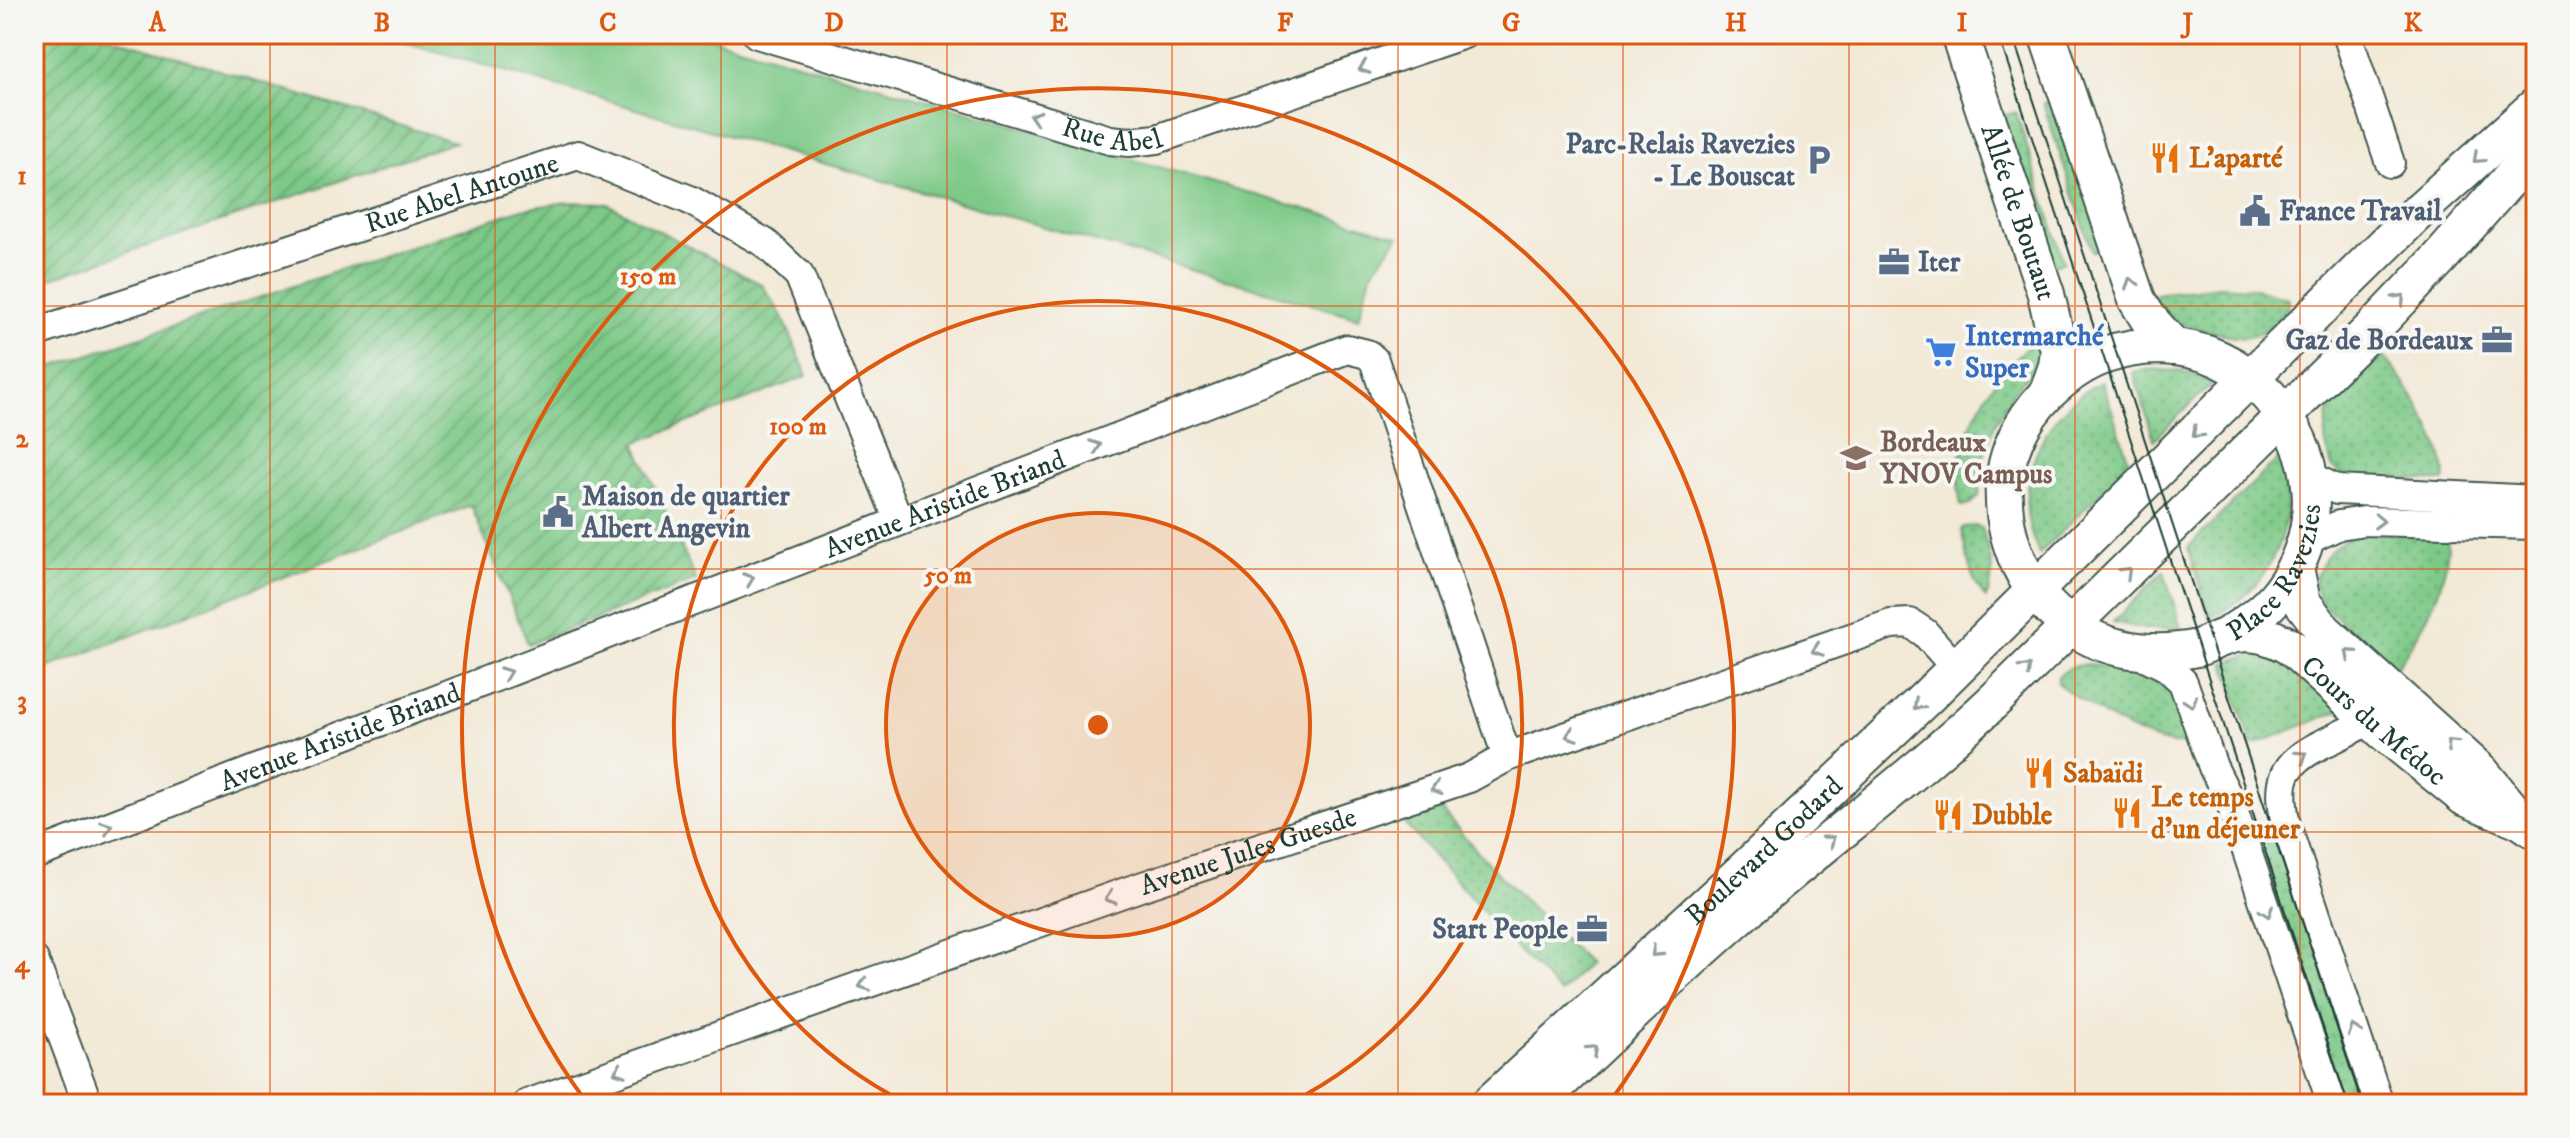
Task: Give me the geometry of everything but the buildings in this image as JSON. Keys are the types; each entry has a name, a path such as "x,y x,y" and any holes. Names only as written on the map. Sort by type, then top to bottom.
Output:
{"main road":[{"name":"Allée de Boutaut","path":"1959,34 2049,306 2059,351 2048,392"},
{"path":"2047,34 2137,300 2148,318 2174,347"},
{"path":"2034,592 2420,210 2536,106"},
{"path":"2070,625 2440,258 2536,149"},
{"name":"Place Ravezies","path":"2145,346 2174,347 2216,358 2253,378 2286,414 2297,434 2310,476 2311,509 2300,554 2278,594 2255,617 2228,635 2197,648 2167,653 2137,651 2101,643 2070,625 2034,592 2012,550 2003,503 2005,479 2010,454 2032,410 2074,370 2104,355 2145,346"},
{"name":"Cours du Médoc","path":"2300,554 2302,602 2324,631 2481,772 2528,825"},
{"name":"Boulevard Godard","path":"1489,1104 1746,868 2034,592"},
{"name":"Boulevard Godard","path":"1537,1104 1673,975 1770,890 1959,734 2070,625"},
{"name":"Cours du Médoc","path":"2228,635 2277,637 2376,725 2464,797 2528,825"}],"street":[{"name":"Rue Abel","path":"757,34 1110,140 1129,142 1157,139 1464,34"},
{"path":"2347,34 2390,163"},
{"name":"Rue Abel Antoune","path":"34,333 578,155 690,200 765,243 799,275 899,521"},
{"name":"Avenue Aristide Briand","path":"34,855 1347,349 1367,354 1374,360 1507,757"},
{"path":"2310,476 2337,490 2536,500"},
{"path":"2300,554 2339,525 2364,521 2536,525"},
{"name":"Avenue Jules Guesde","path":"527,1104 1137,888 1469,778 1507,757 1891,624 1910,623 1925,633 1955,667"},
{"name":"Place Ravezies","path":"2137,651 2167,667 2183,682 2213,767 2230,801 2332,1104"},
{"path":"2376,725 2365,723 2306,752 2289,765 2281,789 2286,825 2379,1104"},
{"path":"34,960 88,1104"}],"green space":[{"path":"34,34 100,34 455,142 34,284"},
{"path":"376,34 697,34 1399,236 1371,274 1359,318"},
{"path":"2055,99 2105,248 2092,251 2043,103"},
{"path":"2016,112 2064,262 2053,265 2003,116"},
{"path":"567,202 606,203 761,284 783,318 807,376 635,443 696,580 528,644 471,505 34,673 34,373 522,209"},
{"path":"2219,286 2251,288 2288,298 2288,307 2263,332 2255,336 2237,337 2179,323 2155,298 2156,294"},
{"path":"2041,336 2042,349 2037,364 2013,393 1995,424 1983,460 1979,496 1970,505 1961,506 1958,483 1961,459 1977,411 2006,368"},
{"path":"2384,357 2414,398 2434,435 2441,453 2444,481 2346,477 2332,467 2325,441 2328,411 2338,396 2369,366"},
{"path":"2150,369 2179,371 2214,381 2154,440 2133,372"},
{"path":"2102,381 2130,464 2039,554 2030,529 2027,504 2035,455 2062,412 2080,395"},
{"path":"2281,456 2287,505 2276,551 2265,572 2250,590 2210,619 2188,547"},
{"path":"1976,526 1982,528 1991,563 1990,589 1986,598 1972,575 1961,530"},
{"path":"2364,533 2448,536 2439,589 2425,622 2396,668 2390,666 2321,603 2314,583 2321,564 2332,550"},
{"path":"2164,571 2181,628 2144,629 2113,622"},
{"path":"2254,653 2276,655 2341,710 2252,746 2225,663"},
{"path":"2088,664 2143,676 2168,686 2191,739 2188,743 2158,741 2140,734 2102,714 2058,684 2058,676 2071,667"},
{"path":"1440,809 1494,870 1588,963 1560,993 1402,821"},
{"path":"2278,832 2369,1104 2341,1104 2253,839"}],"tram line":[{"path":"1998,34 2348,1104"},
{"path":"2012,34 2362,1104"}],"place":[{"name":"L'aparté","path":"2165,158"},
{"name":"Parc-Relais Ravezies - Le Bouscat","path":"1819,160"},
{"name":"France Travail","path":"2255,211"},
{"name":"Iter","path":"1894,262"},
{"name":"Gaz de Bordeaux","path":"2497,340"},
{"name":"Intermarché Super","path":"1941,352"},
{"name":"Bordeaux YNOV Campus","path":"1856,458"},
{"name":"Maison de quartier Albert Angevin","path":"558,512"},
{"name":"Sabaïdi","path":"2039,773"},
{"name":"Le temps d'un déjeuner","path":"2127,813"},
{"name":"Dubble","path":"1948,815"},
{"name":"Start People","path":"1592,929"}]}
